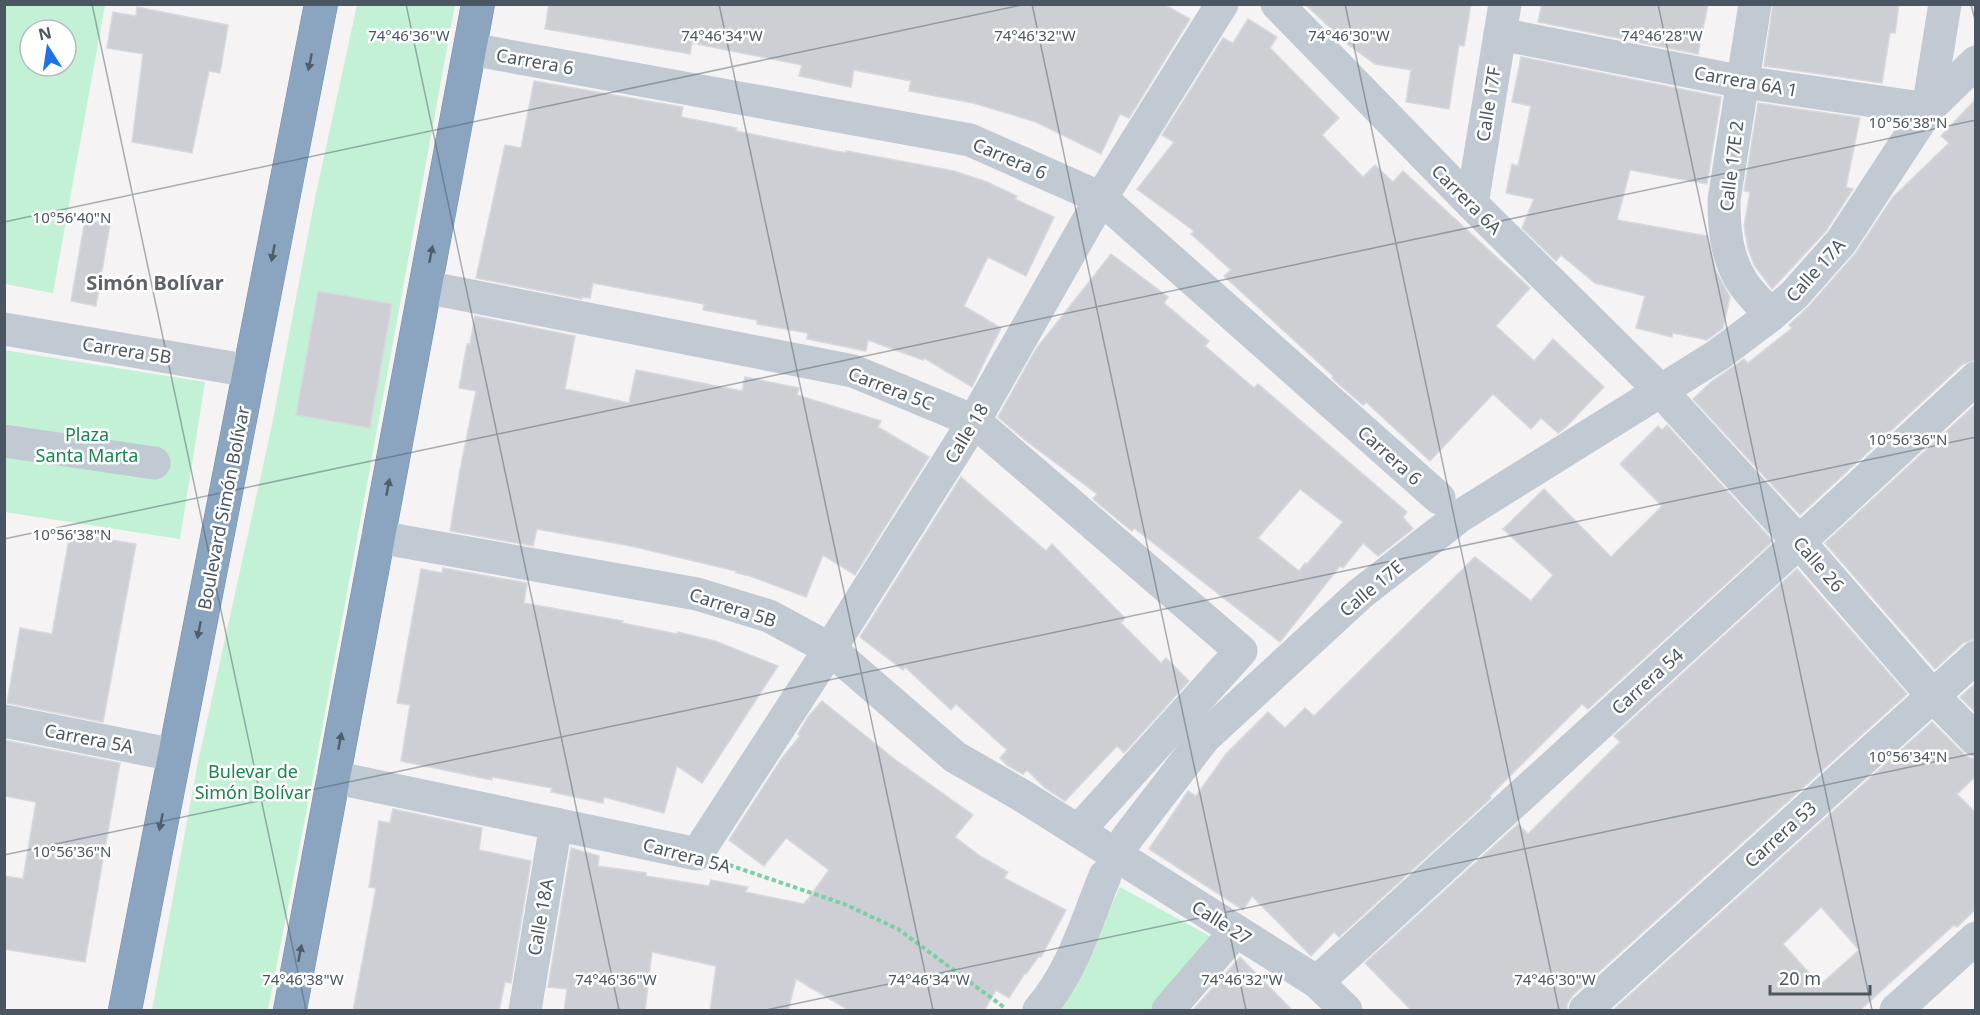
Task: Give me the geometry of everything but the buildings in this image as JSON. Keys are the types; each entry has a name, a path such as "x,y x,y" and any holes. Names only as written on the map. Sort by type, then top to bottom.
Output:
{"highway":[{"name":"Boulevard Simón Bolívar","path":"125,1011 321,4"},
{"path":"290,1011 478,4"}],"street":[{"name":"Calle 18","path":"697,855 831,649 974,421 1101,198 1222,4"},
{"name":"Carrera 6A","path":"1277,4 1472,204 1660,390"},
{"name":"Calle 17E 2","path":"1755,4 1724,200 1724,223 1730,257 1742,283 1771,315"},
{"path":"1928,109 1945,4"},
{"name":"Calle 17F","path":"1472,204 1503,19"},
{"name":"Carrera 6A 1","path":"1503,19 1743,82 1928,109"},
{"name":"Carrera 6","path":"470,49 970,140 1101,198 1439,498"},
{"path":"1928,109 1976,62"},
{"name":"Calle 17A","path":"1660,390 1718,355 1795,294 1842,242 1928,109"},
{"name":"Carrera 5C","path":"425,287 853,371 974,421 1241,651 1086,836"},
{"name":"Carrera 5B","path":"4,329 250,370"},
{"name":"Carrera 54","path":"1317,982 1976,378"},
{"name":"Calle 26","path":"1660,390 1799,542 1933,696 1976,740"},
{"name":"Calle 17E","path":"1127,838 1205,737 1360,594 1460,516 1660,390"},
{"path":"4,441 154,463"},
{"name":"Carrera 5B","path":"378,537 697,594 769,616 831,649 955,758 1021,795 1086,836"},
{"name":"Carrera 53","path":"1585,1011 1976,657"},
{"name":"Carrera 5A","path":"4,721 174,755"},
{"name":"Carrera 5A","path":"333,777 697,855"},
{"name":"Calle 18A","path":"525,1011 556,824"},
{"name":"Calle 27","path":"1086,836 1317,982 1346,1011"},
{"path":"1039,1011 1052,996 1073,955 1105,876"},
{"path":"1168,1011 1236,931"},
{"path":"1896,1011 1976,938"}],"path":[{"name":"Carrera 5A","path":"697,855 844,904 898,929 1009,1011"}],"green space":[{"path":"4,5 105,5 53,293 5,284"},
{"name":"Bulevar de Simón Bolívar","path":"357,5 455,5 268,1010 152,1010 198,762 272,425 315,198"},
{"name":"Plaza Santa Marta","path":"4,350 205,382 180,539 5,512"},
{"path":"1120,887 1213,938 1151,1010 1055,1010 1083,968"}],"district":[{"name":"Simón Bolívar","path":"155,282"}]}
